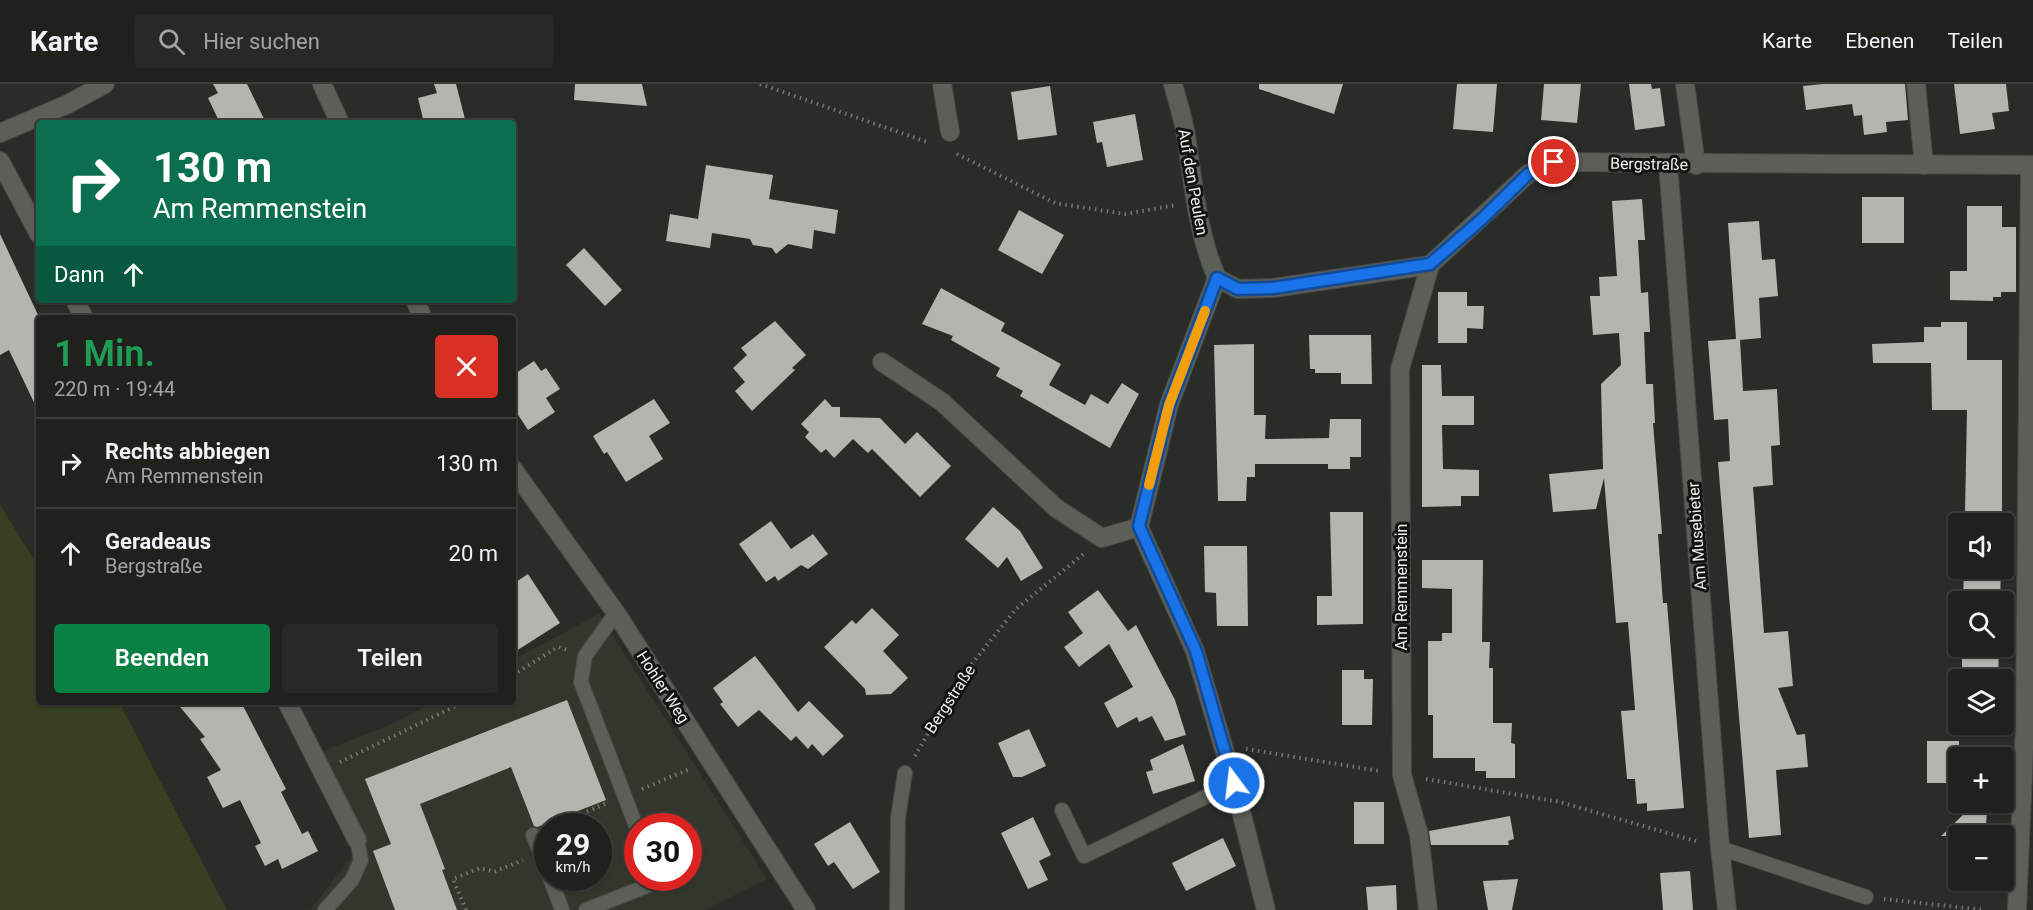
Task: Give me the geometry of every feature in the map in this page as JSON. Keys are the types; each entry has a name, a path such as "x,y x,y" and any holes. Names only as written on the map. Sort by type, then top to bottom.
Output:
{"street":[{"path":"0,133 68,104 105,84"},
{"path":"322,84 339,120"},
{"path":"942,84 950,132"},
{"name":"Auf den Peulen","path":"1173,84 1187,140 1194,201 1208,257 1217,278"},
{"path":"1685,84 1696,165"},
{"path":"1916,84 1924,165"},
{"path":"0,161 36,228"},
{"name":"Bergstraße","path":"1430,264 1482,219 1528,174 1554,162 1696,165 2032,165"},
{"name":"Am Musebieter","path":"1668,163 1720,848 1727,910"},
{"path":"2017,910 2025,726 2032,165"},
{"path":"1266,910 1224,745 1196,651 1139,526 1169,405 1217,278 1238,289 1305,285 1430,264"},
{"name":"Am Remmenstein","path":"1428,910 1419,835 1402,775 1400,369 1430,264"},
{"path":"882,362 942,402 1056,508 1102,538 1139,526"},
{"name":"Hohler Weg","path":"516,473 616,613 807,910"},
{"path":"289,705 357,840"}],"lane":[{"path":"616,613 585,656 581,682 631,813"},
{"path":"897,910 898,818 905,773"},
{"path":"1062,810 1084,856 1234,783"},
{"path":"325,910 352,880 361,860 357,840"},
{"path":"1720,848 1866,897"},
{"path":"555,891 562,910"},
{"path":"586,910 634,891"}],"path":[{"path":"760,84 935,145"},
{"path":"956,153 1055,203 1125,214 1194,201"},
{"name":"Bergstraße","path":"905,773 958,681 1017,609 1102,538"},
{"path":"516,673 558,647"},
{"path":"362,753 458,705"},
{"path":"1224,745 1560,802 1720,848"},
{"path":"585,813 689,770 708,756"},
{"path":"466,910 453,879 480,868 494,872 534,855"},
{"path":"1866,897 1984,910"}],"shaded area":[{"path":"599,614 767,879 705,910 310,910 363,842 320,752 390,725 428,705 516,705 516,658"}],"green space":[{"path":"0,505 36,563 36,705 121,705 227,910 0,910"}],"building":[{"path":"213,84 247,84 265,120 219,120 208,98 218,93"},
{"path":"434,84 456,84 465,120 423,120 418,98 437,93"},
{"path":"575,84 642,84 647,106 574,100"},
{"path":"1259,84 1343,84 1334,114 1259,89"},
{"path":"1457,84 1497,84 1493,132 1453,129"},
{"path":"1544,84 1581,84 1577,123 1541,120"},
{"path":"1629,84 1651,84 1652,89 1660,88 1665,126 1635,130"},
{"path":"1905,84 1908,120 1886,122 1887,132 1864,135 1862,115 1854,116 1852,104 1806,110 1803,86"},
{"path":"1954,84 2006,84 2009,111 1992,113 1995,129 1960,134"},
{"path":"1050,86 1057,135 1018,140 1011,92"},
{"path":"1135,114 1143,160 1107,167 1102,142 1097,143 1093,122"},
{"path":"706,165 773,175 769,199 838,210 835,234 814,230 812,249 788,244 776,254 772,248 753,245 750,239 712,233 710,248 666,241 670,214 698,219"},
{"path":"1862,197 1904,197 1904,243 1862,243"},
{"path":"1642,199 1645,240 1638,240 1641,293 1648,292 1650,332 1644,332 1646,384 1653,384 1655,423 1653,423 1662,534 1658,534 1663,603 1667,603 1684,808 1647,811 1647,803 1637,804 1635,779 1627,779 1621,711 1635,710 1628,622 1616,623 1604,478 1596,509 1553,512 1549,474 1603,469 1601,384 1621,365 1619,333 1593,335 1590,296 1600,296 1599,277 1617,276 1612,201"},
{"path":"1967,206 2002,206 2002,227 2016,227 2016,292 2001,292 2001,297 1993,297 1993,301 1950,300 1950,271 1967,271"},
{"path":"1019,210 1064,235 1042,274 998,250"},
{"path":"1759,221 1762,260 1775,259 1778,296 1759,298 1761,338 1740,340 1743,391 1777,389 1780,445 1771,446 1773,485 1753,487 1764,633 1788,631 1793,686 1778,688 1797,735 1805,734 1808,767 1776,770 1781,835 1749,838 1718,462 1730,461 1728,419 1714,420 1708,341 1736,339 1728,223"},
{"path":"0,234 38,315 36,315 36,407 9,350 0,355"},
{"path":"584,248 622,290 605,306 566,265"},
{"path":"941,288 1005,323 1001,331 1061,364 1049,385 1085,405 1091,394 1108,404 1122,383 1139,394 1110,448 1020,396 1023,391 996,376 1000,368 951,340 953,336 922,324"},
{"path":"1438,292 1467,292 1467,306 1484,306 1483,329 1467,328 1467,343 1438,343"},
{"path":"775,321 806,355 792,368 795,370 752,411 735,391 745,382 733,368 747,355 741,348"},
{"path":"1941,322 1967,322 1967,360 2002,360 2002,513 1965,513 1967,410 1932,410 1931,363 1873,363 1872,344 1924,342 1924,327 1941,327"},
{"path":"1309,335 1371,335 1372,384 1341,384 1341,373 1315,373 1315,369 1310,369"},
{"path":"1254,344 1254,415 1266,415 1265,439 1329,438 1330,419 1361,419 1361,457 1350,457 1350,469 1328,469 1328,464 1255,464 1255,477 1247,477 1246,501 1218,501 1214,345"},
{"path":"534,361 541,371 546,368 560,389 546,398 555,412 528,430 516,412 516,373"},
{"path":"1422,365 1441,365 1442,396 1474,396 1474,425 1442,425 1443,469 1479,470 1479,496 1461,496 1461,506 1422,507"},
{"path":"654,399 670,423 649,436 663,459 626,482 607,452 604,454 593,436"},
{"path":"825,399 832,407 840,407 840,417 880,418 905,444 917,432 951,466 920,497 872,449 868,453 853,439 834,458 826,449 821,453 805,437 809,432 801,424"},
{"path":"993,507 1020,531 1043,568 1021,581 1007,557 998,568 965,539"},
{"path":"1330,512 1363,512 1363,624 1317,625 1317,596 1332,596"},
{"path":"771,521 791,549 813,534 828,554 808,569 801,565 778,581 775,576 766,582 739,544"},
{"path":"1204,546 1247,546 1248,626 1217,626 1216,593 1205,592"},
{"path":"1422,560 1483,560 1482,642 1490,642 1489,668 1493,668 1493,723 1512,723 1511,743 1515,744 1515,778 1486,778 1486,771 1475,771 1475,758 1433,758 1433,715 1428,715 1428,641 1442,641 1442,633 1452,633 1452,589 1422,588"},
{"path":"528,574 560,623 516,651 516,582"},
{"path":"1964,579 2001,579 2000,591 1963,591"},
{"path":"1098,590 1128,631 1136,625 1175,700 1186,735 1165,741 1152,716 1139,722 1137,717 1117,728 1104,703 1133,687 1109,644 1079,667 1064,647 1083,633 1068,612"},
{"path":"872,608 899,635 883,651 908,678 891,694 866,695 865,689 824,647 852,620 856,624"},
{"path":"755,656 798,712 809,701 844,736 823,756 812,744 808,749 796,736 791,741 759,710 738,727 720,704 723,702 713,688"},
{"path":"1962,657 1999,657 1998,669 1962,669"},
{"path":"1342,670 1364,670 1364,679 1373,679 1372,725 1342,725"},
{"path":"567,700 606,800 573,813 534,813 534,826 511,767 420,804 445,869 442,870 457,910 395,910 373,851 391,844 365,779"},
{"path":"178,705 243,705 286,789 281,792 302,834 308,831 318,851 282,869 278,859 265,866 255,846 261,843 240,800 223,808 207,777 221,770 200,739 205,737"},
{"path":"1029,729 1046,766 1022,777 1013,777 998,743"},
{"path":"1927,741 1959,741 1959,747 1948,747 1948,783 1927,783"},
{"path":"1183,744 1195,781 1153,794 1146,772 1153,770 1150,760"},
{"path":"1354,802 1384,802 1384,844 1354,844"},
{"path":"1965,813 1987,813 1986,825 1952,825"},
{"path":"1510,816 1514,839 1508,841 1509,845 1431,845 1429,831"},
{"path":"1033,817 1051,855 1039,861 1048,880 1028,889 1001,833"},
{"path":"850,822 880,872 853,889 834,862 828,866 814,844"},
{"path":"1948,829 1948,836 1941,836"},
{"path":"1223,838 1236,866 1186,891 1172,863"},
{"path":"1690,871 1693,910 1663,910 1660,873"},
{"path":"1518,879 1512,910 1488,910 1483,881"},
{"path":"1396,885 1397,910 1368,910 1366,887"}],"slow traffic":[{"path":"1149,485 1169,405 1205,311"}],"route":[{"path":"1234,783 1196,651 1139,526 1169,405 1217,278 1238,289 1273,288 1305,285 1430,264 1482,219 1528,174 1554,162"}]}
